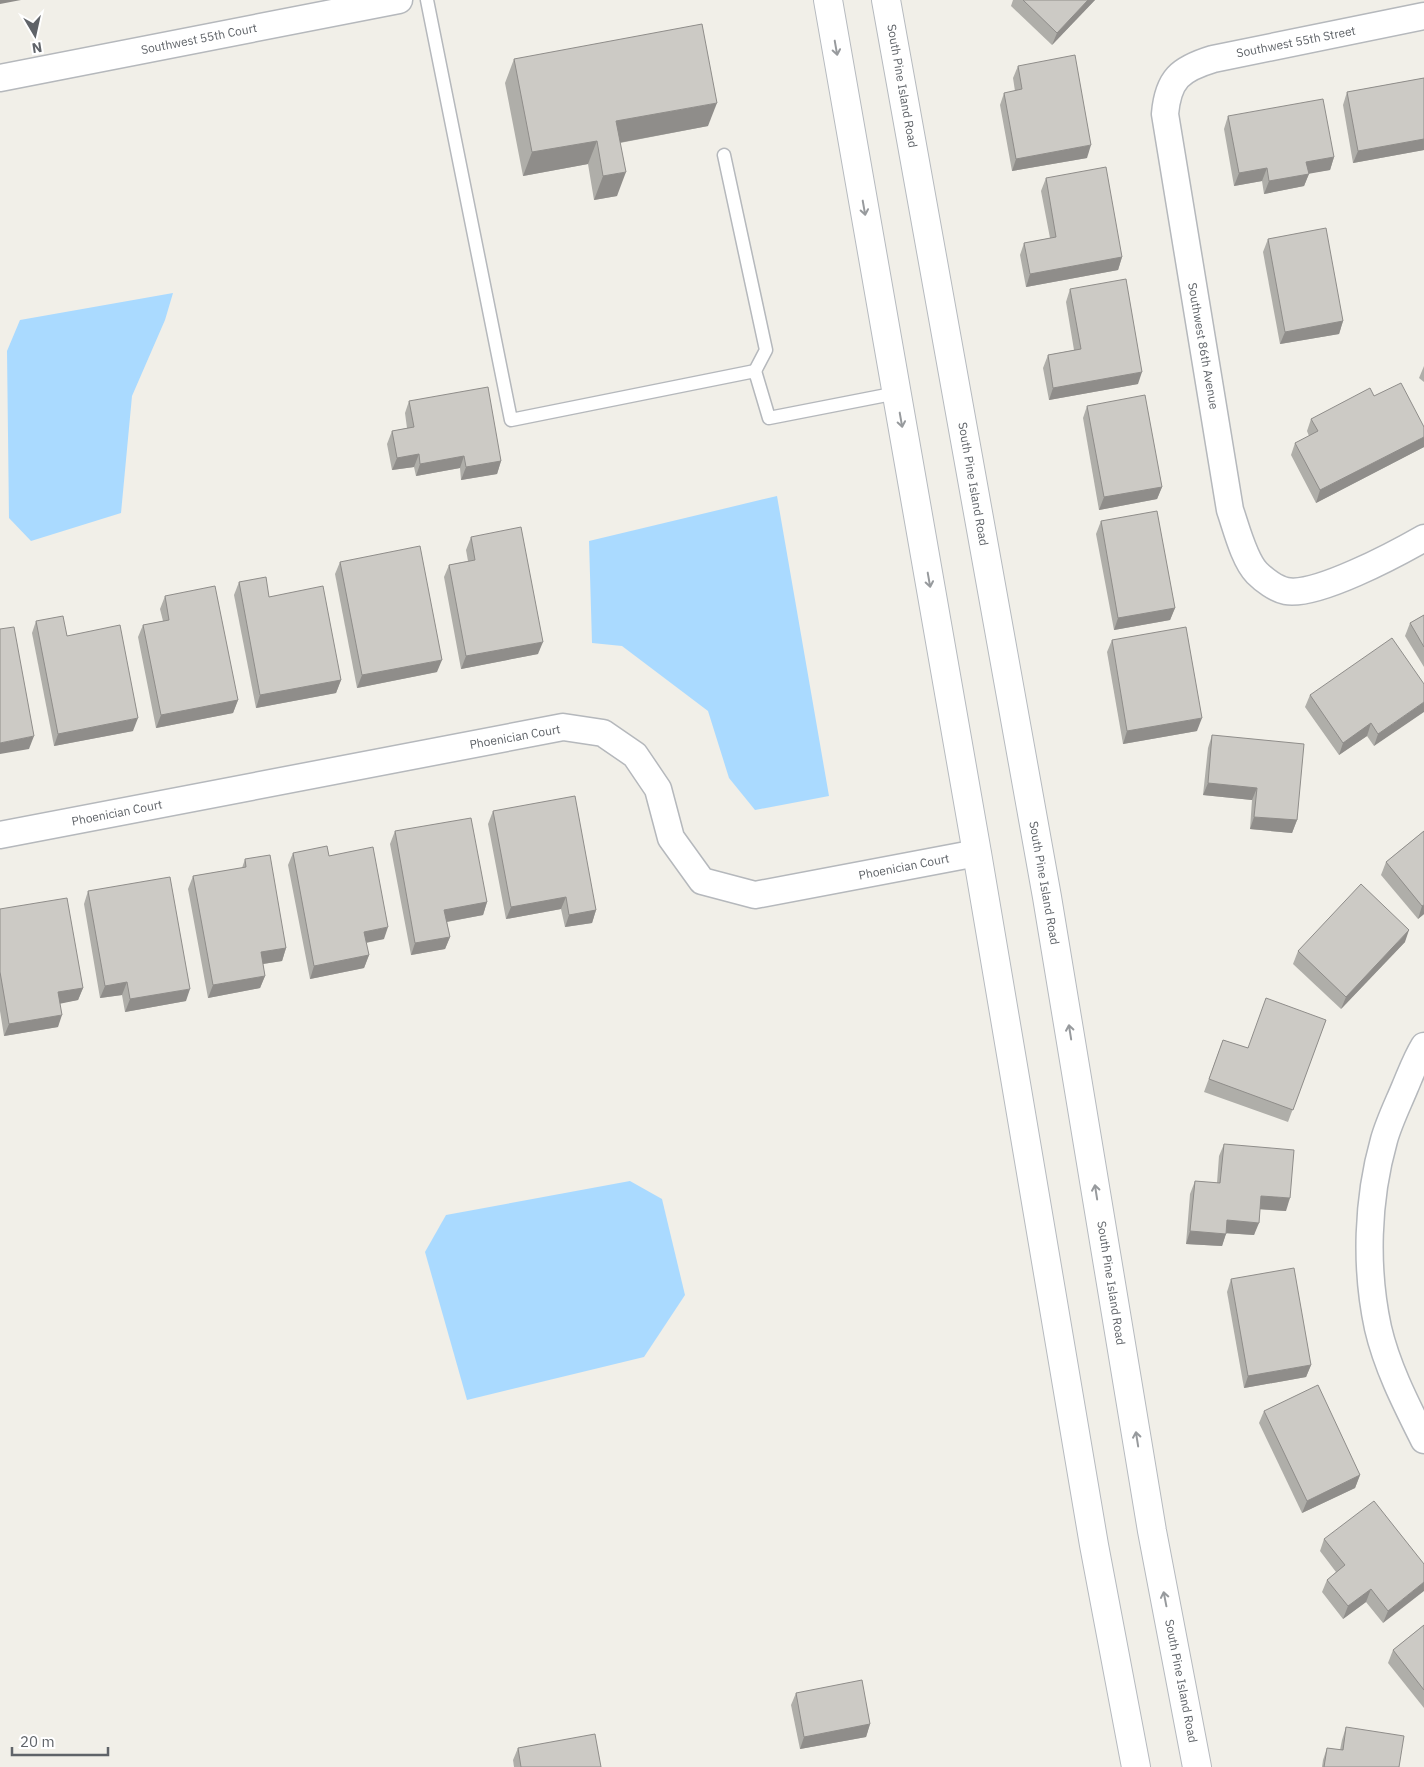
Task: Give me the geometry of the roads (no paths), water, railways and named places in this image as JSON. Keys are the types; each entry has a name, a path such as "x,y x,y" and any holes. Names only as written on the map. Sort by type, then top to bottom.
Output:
{"main road":[{"path":"828,0 977,853 1094,1545 1136,1767"},
{"name":"South Pine Island Road","path":"886,0 1047,897 1152,1531 1197,1767"}],"street":[{"name":"Southwest 55th Court","path":"0,78 399,0"},
{"name":"Southwest 55th Street","path":"1173,82 1195,64 1213,59 1424,16"},
{"name":"Southwest 86th Avenue","path":"1173,82 1166,96 1165,114 1169,145 1230,510 1242,547 1256,572 1270,584 1286,591 1310,590 1396,554 1424,538"},
{"name":"Phoenician Court","path":"0,835 563,727 603,733 635,755 658,790 671,838 702,881 755,895 977,853"},
{"path":"1424,1046 1404,1088 1384,1140 1375,1181 1370,1231 1371,1281 1378,1328 1392,1373 1424,1440"}],"lane":[{"path":"427,0 511,420 754,371"},
{"path":"724,155 766,350 754,371 769,418 897,393"}],"water":[{"path":"173,293 165,320 132,396 121,513 31,541 9,518 7,351 20,320"},
{"path":"777,496 829,796 755,810 729,778 708,711 622,646 592,643 589,541"},
{"path":"630,1181 662,1199 685,1295 644,1357 467,1400 425,1252 446,1215"}]}
